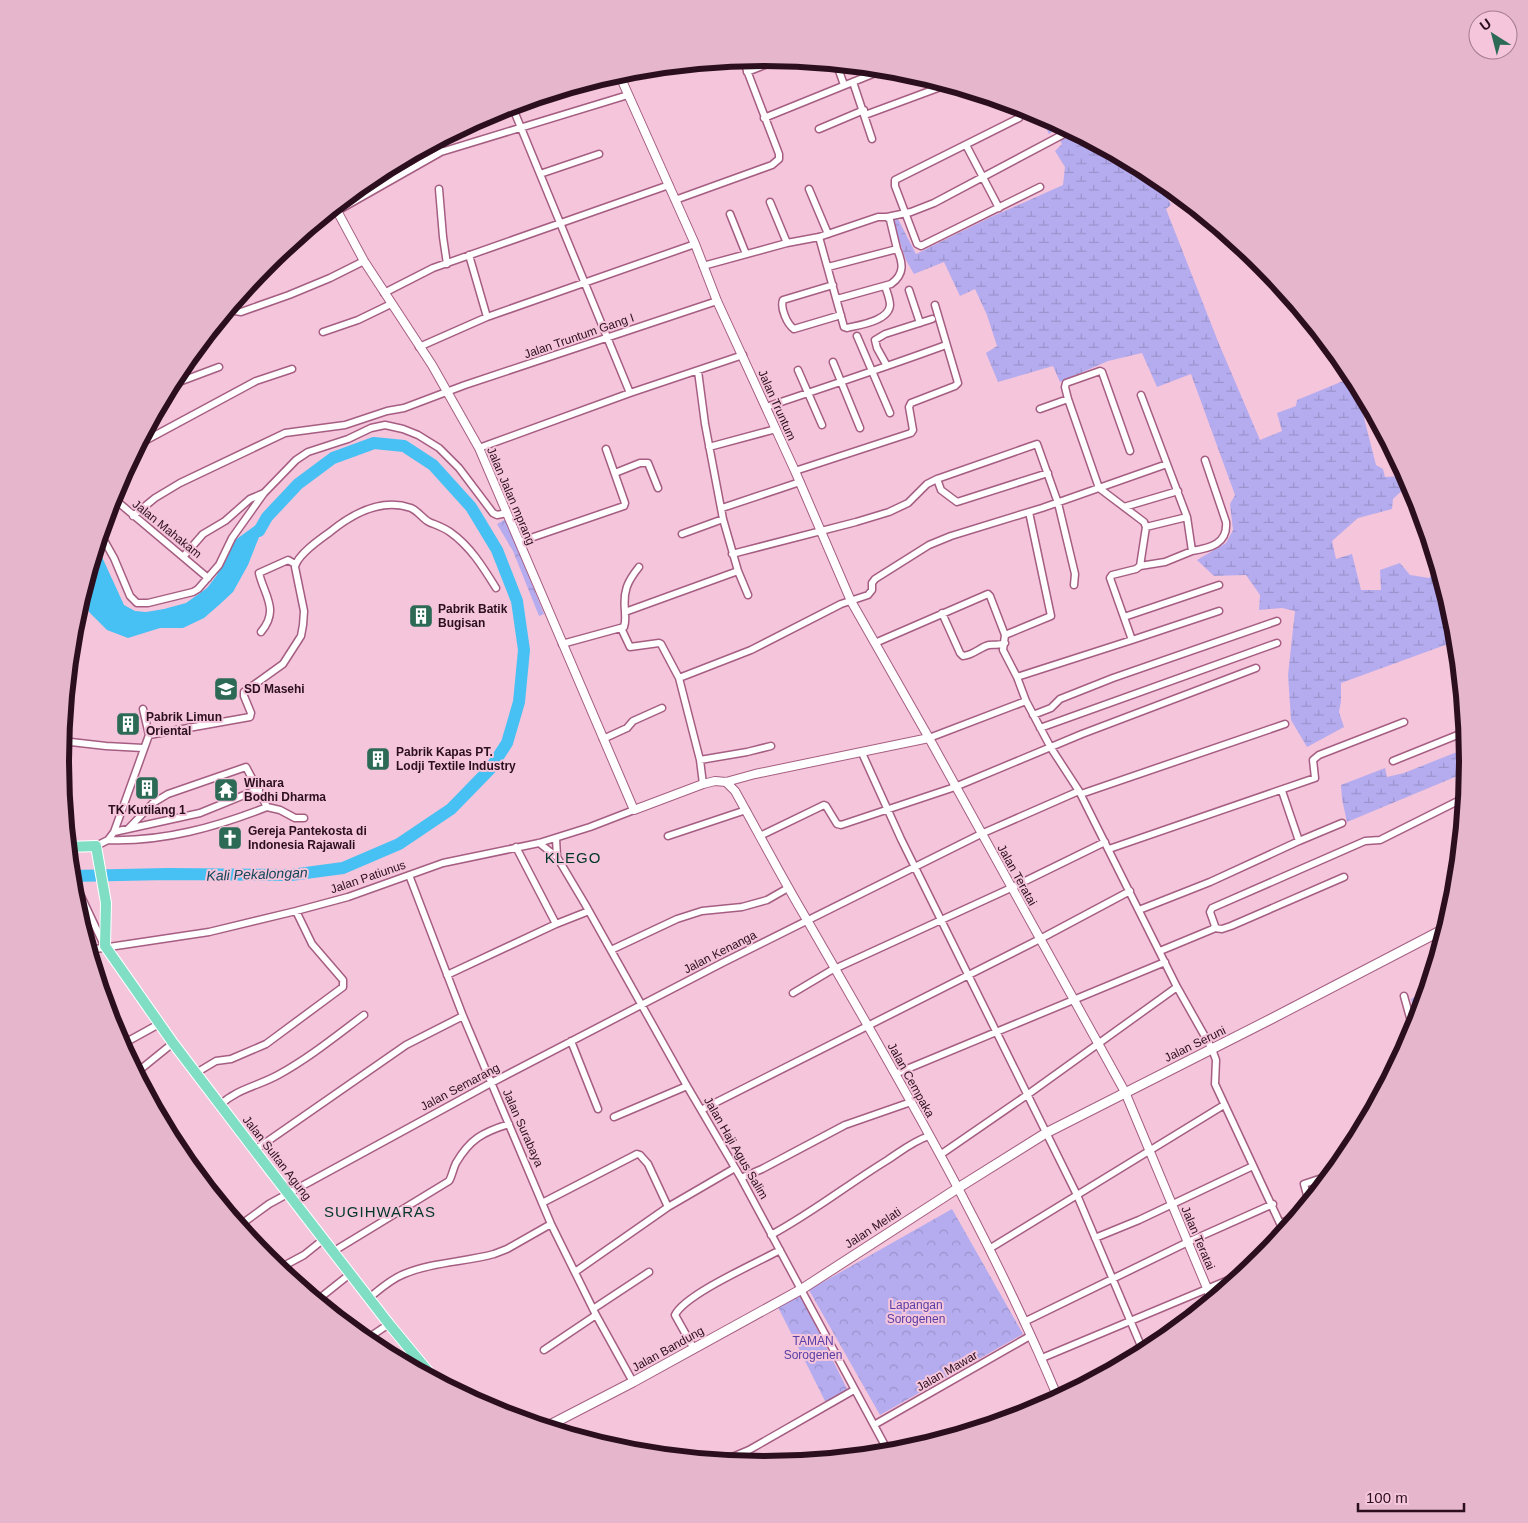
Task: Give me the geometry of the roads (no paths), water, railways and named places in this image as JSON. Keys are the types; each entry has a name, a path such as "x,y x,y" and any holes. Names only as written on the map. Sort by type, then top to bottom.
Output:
{"main road":[{"path":"75,848 97,850 106,902 104,946"},
{"name":"Jalan Seruni","path":"958,1188 1046,1133 1212,1050 1438,932"},
{"name":"Jalan Sultan Agung","path":"104,946 173,1043 421,1367"},
{"name":"Jalan Melati","path":"802,1289 958,1188"},
{"name":"Jalan Bandung","path":"553,1424 633,1382 802,1289"}],"street":[{"path":"748,72 763,66"},
{"path":"674,198 764,166 779,154 746,67"},
{"path":"839,71 844,86"},
{"path":"764,118 872,75"},
{"name":"Jalan Truntum","path":"622,81 695,244 717,301 795,471 794,484 845,602 875,643 929,738"},
{"path":"853,82 872,140"},
{"path":"819,129 936,88"},
{"path":"361,195 441,152 628,95"},
{"path":"515,113 630,393"},
{"path":"1019,118 895,180 895,186 917,244 921,246 1040,187"},
{"path":"703,266 828,234 878,217 906,213 934,202 1062,135"},
{"path":"966,145 999,208"},
{"path":"439,147 441,152"},
{"path":"540,174 599,154"},
{"path":"384,293 434,268 669,186"},
{"path":"439,189 447,264"},
{"path":"808,189 828,234"},
{"path":"770,202 787,243"},
{"name":"Jalan Jalan mprang","path":"338,213 364,261 448,391 479,448 634,810"},
{"path":"730,214 746,254"},
{"path":"837,299 895,282 902,270 902,259 888,217"},
{"path":"819,236 844,327 847,328 887,314 890,304 885,286"},
{"path":"419,347 487,317 695,244"},
{"path":"828,267 897,248"},
{"path":"469,256 487,317"},
{"path":"234,311 241,312 289,296 364,261"},
{"path":"833,285 782,300 781,305 790,326 794,329 841,315"},
{"path":"909,290 920,323"},
{"name":"Jalan Truntum Gang I","path":"133,516 155,498 180,483 285,433 345,425 387,411 404,408 448,391 717,301"},
{"path":"323,332 358,320 391,304"},
{"path":"795,471 911,432 913,430 909,407 911,403 956,386 958,383 935,305"},
{"path":"887,366 877,348 875,340 885,334 932,319"},
{"path":"857,336 890,413"},
{"path":"766,407 841,380 873,372 946,345"},
{"path":"479,448 630,393 743,355"},
{"path":"833,362 860,428"},
{"path":"182,381 219,367"},
{"path":"148,439 256,380 292,369"},
{"path":"798,370 822,425"},
{"path":"698,371 723,519 732,554 748,595"},
{"path":"1130,451 1102,372 1100,371 1066,383 1068,399 1099,488 1144,522 1146,527 1140,566"},
{"path":"1141,395 1187,517 1192,551"},
{"path":"1040,409 1068,399"},
{"path":"105,543 114,558 130,596 137,603 148,603 193,592 219,566 232,538 264,493 296,460 308,452 371,428 385,425 418,435 439,448 459,468 496,516 507,513"},
{"path":"710,447 776,429"},
{"path":"732,554 889,512 908,503 928,484 937,479 1035,444 1040,448 1058,503 1075,574 1074,585"},
{"path":"519,542 624,506 625,503 606,449"},
{"path":"1132,640 1110,578 1112,575 1136,569 1140,566 1165,562 1192,551 1207,549 1223,538 1227,530 1205,460"},
{"path":"615,473 648,463 658,488"},
{"path":"679,678 751,650 845,602 870,593 875,579 929,545 951,536 1058,503 1167,464"},
{"path":"937,479 941,490 957,502 1048,473"},
{"path":"722,508 794,484"},
{"path":"1124,507 1178,490"},
{"path":"183,557 203,534 225,521 250,499 264,493"},
{"name":"Jalan Mahakam","path":"119,503 208,578"},
{"path":"148,735 250,717 251,713 244,692 284,664 301,636 304,611 295,564 302,555 323,537 350,517 375,506 402,506 413,509 420,517 449,532 479,560 496,588"},
{"path":"1005,635 1051,616 1029,512"},
{"path":"1146,527 1187,517"},
{"path":"682,534 723,519"},
{"path":"261,632 268,621 270,603 259,573 288,560 295,564"},
{"path":"562,644 621,628 626,621 624,596 627,582 639,567"},
{"path":"625,612 738,571"},
{"path":"1124,617 1220,585"},
{"path":"875,643 988,594 990,596 1005,635 1003,650 1017,677 1026,702 1051,748 1080,793 1177,987 1212,1050 1216,1060 1214,1083 1281,1223 1286,1221"},
{"path":"1017,677 1219,611"},
{"path":"942,613 963,656 977,652 989,645 999,646 1005,643"},
{"path":"1033,715 1051,708 1060,699 1104,682 1277,621"},
{"path":"621,628 630,647 661,644 679,678 700,760 703,784"},
{"path":"1040,728 1277,642"},
{"path":"760,836 824,806 826,806 838,824 955,787 1082,734 1256,668"},
{"path":"634,810 715,781 726,782 755,774 929,738 1026,702"},
{"path":"603,739 627,728 633,721 662,708"},
{"path":"97,850 114,832 148,735 143,709"},
{"path":"1109,849 1282,791 1315,778 1313,760 1318,755 1404,722"},
{"name":"Jalan Kenanga","path":"643,1005 981,834 1080,793 1285,724"},
{"path":"1392,761 1458,735"},
{"name":"Jalan Teratai","path":"929,738 1125,1092 1209,1294"},
{"path":"69,741 106,746 143,748"},
{"path":"700,760 771,746"},
{"path":"862,753 915,867 1076,1195 1141,1346"},
{"path":"128,829 148,808 168,794 246,767 267,807"},
{"name":"Jalan Cempaka","path":"726,782 735,791 741,813 760,836 784,891 802,923 911,1102 923,1138 940,1155 958,1188 1042,1358 1056,1392"},
{"path":"114,832 200,813 259,789"},
{"path":"1282,791 1299,841"},
{"path":"1214,928 1210,912 1212,908 1365,841 1380,840 1458,801"},
{"path":"108,840 142,840 208,828 267,807 280,810 295,818 304,818"},
{"name":"Jalan Patiunus","path":"94,949 209,932 296,912 348,897 443,863 539,843 590,827 634,810"},
{"path":"668,836 741,813"},
{"path":"1139,910 1210,882 1342,823"},
{"name":"Jalan Haji Agus Salim","path":"556,838 557,858"},
{"path":"793,993 831,971 1011,888 1105,842"},
{"name":"Jalan Haji Agus Salim","path":"539,843 557,858 589,911 741,1178 886,1446"},
{"path":"516,847 556,924"},
{"name":"Jalan Surabaya","path":"409,875 463,1016 542,1203 595,1312 633,1382"},
{"path":"1160,951 1211,931 1214,928 1222,929 1230,926 1344,877"},
{"path":"611,950 677,919 702,911 742,907 767,900 784,891"},
{"path":"701,1110 731,1093 798,1062 1040,939 1130,891"},
{"name":"Jalan Sultan Agung","path":"82,898 104,946"},
{"path":"447,975 556,924 589,911"},
{"path":"196,1073 216,1061 231,1059 266,1044 343,987 344,982 309,939 296,912"},
{"path":"895,1074 1165,962"},
{"path":"940,1155 1177,987"},
{"path":"1404,996 1410,1017"},
{"name":"Jalan Semarang","path":"244,1223 270,1204 491,1083 643,1005"},
{"path":"220,1105 232,1095 277,1076 364,1015"},
{"path":"255,1150 406,1045 463,1016"},
{"path":"128,1041 159,1024"},
{"path":"571,1041 598,1109"},
{"path":"140,1070 173,1043"},
{"path":"614,1117 687,1086"},
{"path":"741,1178 762,1169 845,1125 911,1102"},
{"path":"989,1249 1224,1105"},
{"path":"334,1252 449,1181 456,1162 469,1144 480,1134 509,1124"},
{"path":"771,1235 826,1202 860,1177 923,1138"},
{"path":"542,1203 637,1154 648,1164 668,1207"},
{"path":"1095,1238 1253,1166"},
{"path":"576,1272 668,1207 735,1168"},
{"path":"1306,1196 1304,1184 1321,1178"},
{"path":"1024,1322 1188,1242 1272,1204"},
{"path":"369,1298 404,1274 494,1254 507,1249 552,1224"},
{"path":"285,1265 304,1255 324,1239"},
{"path":"694,1349 675,1315 677,1311 697,1294 780,1250"},
{"path":"544,1350 649,1272"},
{"path":"321,1296 350,1274"},
{"path":"1042,1358 1225,1282"},
{"path":"372,1335 389,1324"},
{"name":"Jalan Mawar","path":"874,1425 1030,1336"},
{"path":"735,1456 749,1450 854,1390"}],"water":[{"path":"267,517 248,565 233,592 204,618 183,628 160,628 128,638 107,630 89,612 87,605 101,554 124,605 135,611 146,612 186,603 207,588 217,575 231,543"}],"waterway":[{"name":"Kali Pekalongan","path":"79,876 291,875 343,868 399,844 451,809 490,769 507,743 519,702 524,650 517,601 497,550 471,507 433,465 404,446 374,443 333,458 298,484 267,517 259,531"}],"place":[{"name":"Pabrik Batik Bugisan","path":"421,616"},
{"name":"SD Masehi","path":"226,689"},
{"name":"Pabrik Limun Oriental","path":"128,724"},
{"name":"Pabrik Kapas PT. Lodji Textile Industry","path":"378,759"},
{"name":"TK Kutilang 1","path":"147,788"},
{"name":"Wihara Bodhi Dharma","path":"226,790"},
{"name":"Gereja Pantekosta di Indonesia Rajawali","path":"230,838"}],"district":[{"name":"KLEGO","path":"573,857"},
{"name":"SUGIHWARAS","path":"380,1211"}],"park label":[{"name":"Lapangan Sorogenen","path":"916,1312"},
{"name":"TAMAN Sorogenen","path":"813,1348"}]}
